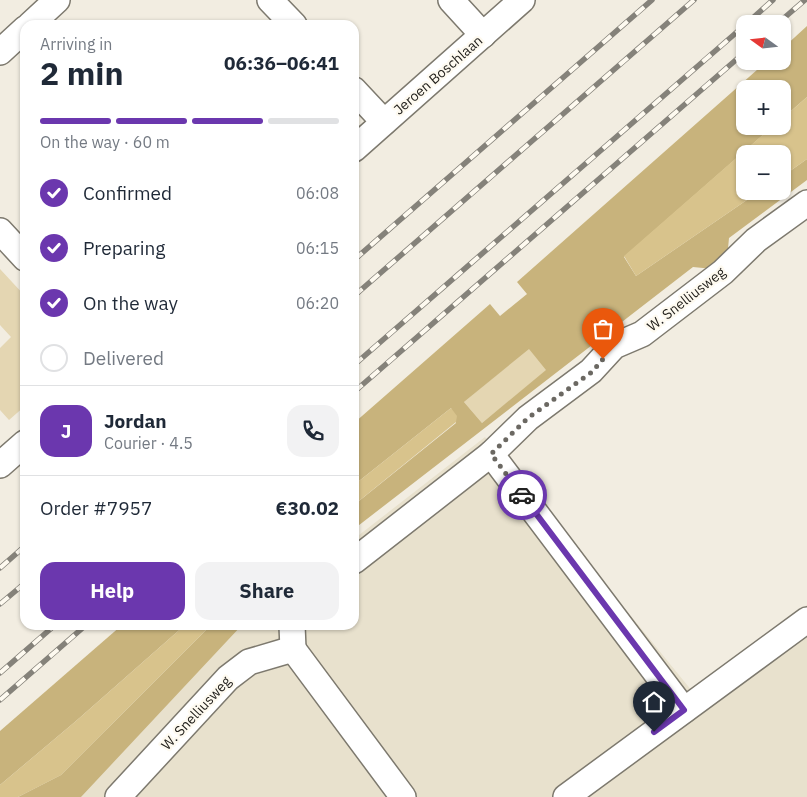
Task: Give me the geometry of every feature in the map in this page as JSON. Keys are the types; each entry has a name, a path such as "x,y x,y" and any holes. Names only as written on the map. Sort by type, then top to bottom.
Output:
{"street":[{"path":"270,0 289,20"},
{"path":"451,0 483,35"},
{"name":"Jeroen Boschlaan","path":"359,144 522,0"},
{"path":"34,20 49,2"},
{"path":"0,52 20,34"},
{"path":"359,95 384,122"},
{"name":"W. Snelliusweg","path":"359,557 491,454 528,418 592,372 614,346 642,334 723,272 756,240 807,203"},
{"path":"0,231 20,253"},
{"path":"0,465 20,447"},
{"path":"491,454 684,710"},
{"path":"566,797 807,620"},
{"path":"293,637 403,797"},
{"name":"W. Snelliusweg","path":"118,797 228,678 250,662 293,637"}],"shaded area":[{"path":"807,26 807,97 791,111 791,80 746,80 757,70 791,70 791,41"},
{"path":"736,88 736,135 763,135 751,145 736,145 736,159 624,257 636,276 747,200 780,200 729,238 727,259 713,269 693,267 359,525 359,501 456,423 451,408 359,481 359,419 490,304 500,316 527,294 517,282","holes":["529,349 546,370 482,423 464,402"]},
{"path":"807,97 807,159 791,170 791,145 751,145 763,135 791,135 791,111"},
{"path":"736,158 736,200 747,200 636,276 624,256"},
{"path":"807,159 807,180 791,192 791,170"},
{"path":"0,269 20,291 20,410 9,420 0,410 0,348 11,337 0,325"},
{"path":"529,348 547,370 482,423 464,402"},
{"path":"451,408 457,416 456,422 359,501 359,481"},
{"path":"485,437 692,691 807,605 807,797 19,797 236,630 359,630 359,535"},
{"path":"116,630 179,630 0,785 0,731"},
{"path":"179,630 206,630 61,775 18,797 0,797 0,785"},
{"path":"206,630 237,630 81,797 18,797 61,775"}],"railway":[{"path":"359,256 652,0"},
{"path":"359,292 694,0"},
{"path":"756,15 773,0"},
{"path":"788,15 805,0"},
{"path":"359,361 736,33"},
{"path":"359,388 736,60"},
{"path":"0,568 20,550"},
{"path":"0,604 20,587"},
{"path":"0,673 49,630"},
{"path":"0,700 80,630"}],"way so far":[{"path":"522,495 491,454 528,418 592,372 603,359"}],"route":[{"path":"522,495 684,710 654,732"}]}
